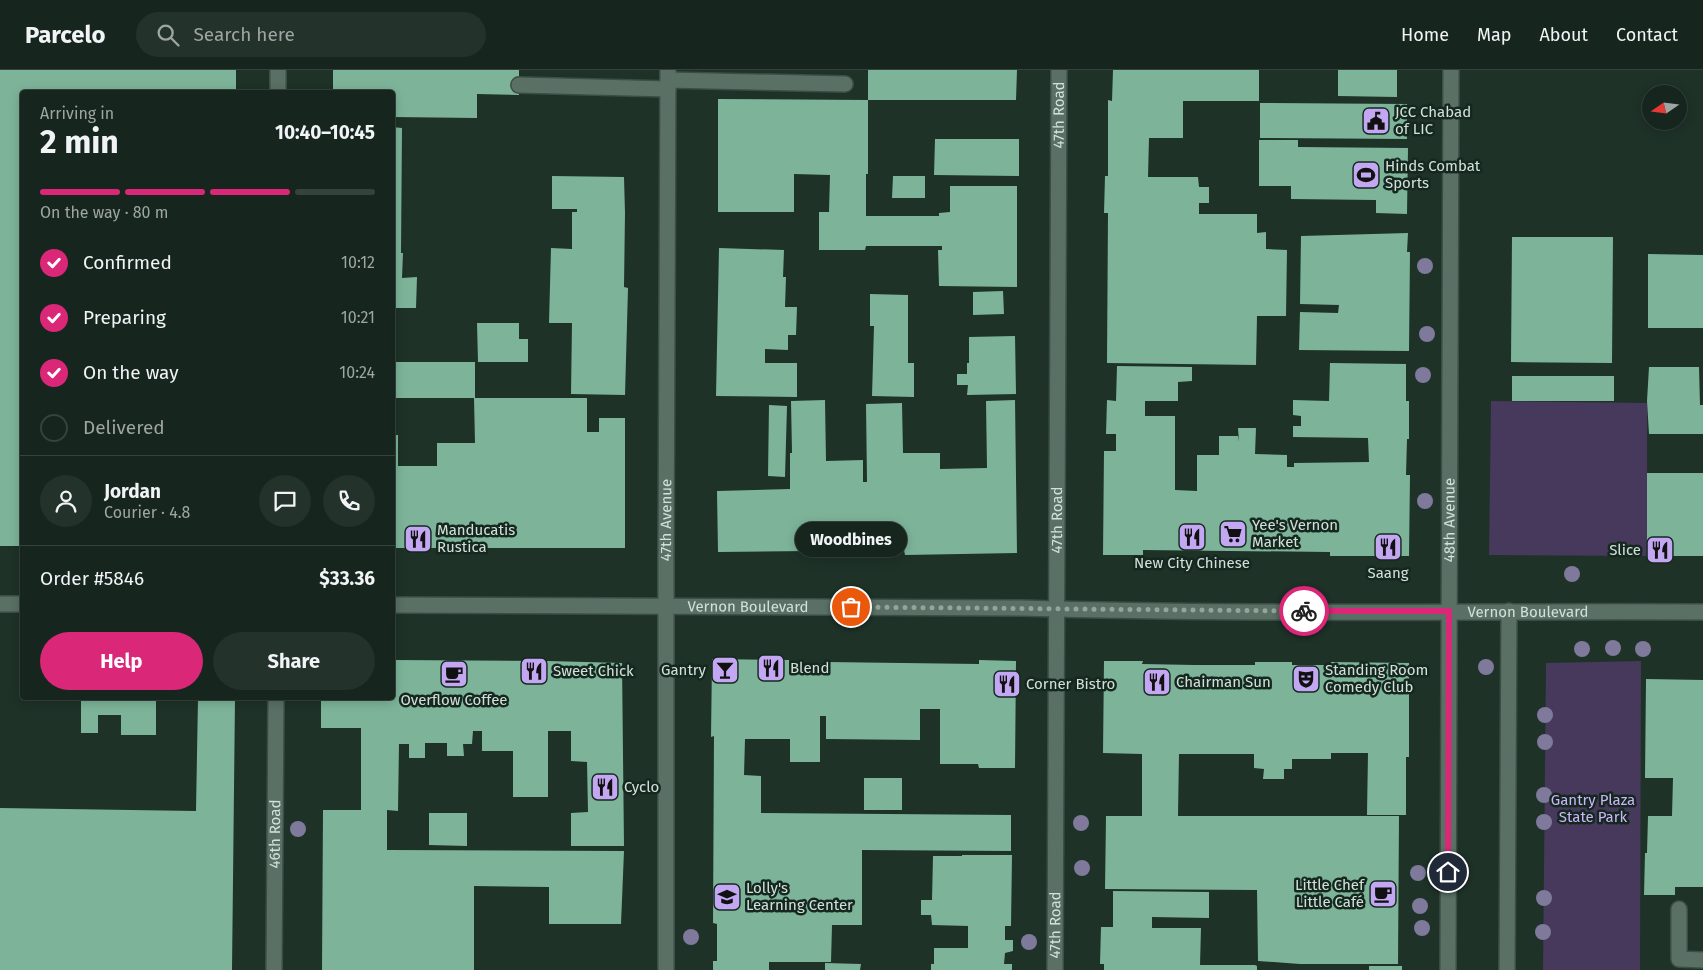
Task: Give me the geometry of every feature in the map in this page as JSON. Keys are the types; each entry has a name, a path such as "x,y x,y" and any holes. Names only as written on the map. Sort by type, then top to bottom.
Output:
{"street":[{"path":"278,70 278,90"},
{"name":"47th Road","path":"1055,970 1059,70"},
{"name":"48th Avenue","path":"1448,970 1451,70"},
{"path":"519,85 668,79 845,84"},
{"name":"47th Avenue","path":"666,970 668,79"},
{"path":"0,604 20,604"},
{"name":"Vernon Boulevard","path":"395,605 1703,612"},
{"path":"1507,970 1509,611"},
{"name":"46th Road","path":"274,970 276,700"},
{"path":"1679,909 1679,959 1703,960"}],"green space":[{"path":"1491,401 1647,403 1647,556 1489,555"},
{"name":"Gantry Plaza State Park","path":"1641,661 1640,970 1543,970 1546,663"}],"building":[{"path":"0,70 236,70 236,90 20,90 20,546 0,546"},
{"path":"333,70 519,70 519,95 477,94 477,118 395,117 395,90 333,90"},
{"path":"868,70 1017,70 1016,100 868,100"},
{"path":"1113,70 1259,70 1259,101 1183,101 1183,138 1149,138 1148,177 1198,177 1199,187 1209,187 1209,203 1199,203 1199,214 1257,214 1257,233 1266,232 1266,249 1287,250 1286,316 1257,316 1256,365 1107,363 1108,213 1104,213 1105,176 1108,176 1108,100 1112,101"},
{"path":"1338,70 1397,70 1397,97 1338,96"},
{"path":"718,99 868,100 866,216 939,216 939,213 950,212 950,186 1017,186 1017,287 939,286 938,250 942,250 942,246 866,246 865,250 819,250 819,212 829,212 830,175 794,174 794,212 718,212"},
{"path":"1260,103 1407,104 1407,139 1260,138"},
{"path":"395,127 402,128 402,278 417,277 416,308 395,308"},
{"path":"935,139 1019,139 1019,176 934,175"},
{"path":"1259,140 1298,140 1298,147 1408,148 1407,214 1376,213 1376,200 1291,199 1291,186 1259,186"},
{"path":"552,176 624,177 624,287 628,288 625,395 571,394 572,323 549,323 551,248 572,249 572,212 577,212 577,209 552,209"},
{"path":"893,176 925,176 925,198 892,198"},
{"path":"1408,233 1407,252 1410,252 1409,351 1299,350 1300,312 1338,313 1339,305 1300,304 1301,236"},
{"path":"1512,237 1613,237 1612,363 1511,362"},
{"path":"719,248 784,250 783,277 786,277 785,307 797,307 796,335 788,335 788,350 765,349 765,363 797,363 797,397 716,396"},
{"path":"1648,254 1703,255 1703,328 1648,328"},
{"path":"1003,291 1004,314 973,315 973,292"},
{"path":"870,294 908,295 908,363 914,363 914,397 872,396 874,326 870,326"},
{"path":"477,323 519,323 519,339 528,339 528,362 478,362"},
{"path":"1015,336 1016,394 967,395 968,385 957,385 957,374 967,374 969,337"},
{"path":"395,362 475,362 475,398 395,398"},
{"path":"1330,363 1406,364 1406,401 1409,401 1409,439 1407,439 1406,475 1410,475 1409,556 1330,556 1330,552 1143,550 1143,555 1103,555 1104,451 1116,451 1116,434 1106,434 1107,400 1116,401 1117,366 1192,367 1192,381 1178,382 1178,401 1145,401 1145,416 1175,416 1175,490 1197,491 1197,455 1219,455 1219,436 1238,436 1239,442 1238,428 1256,428 1255,454 1287,455 1287,467 1294,467 1294,463 1369,462 1368,438 1293,437 1293,426 1301,426 1301,416 1293,415 1293,400 1329,401"},
{"path":"1649,367 1699,367 1700,405 1703,405 1703,434 1649,434 1647,401"},
{"path":"1512,376 1614,376 1614,401 1512,401"},
{"path":"474,398 587,398 587,432 599,432 599,418 625,418 625,548 395,548 395,435 398,435 398,466 437,466 437,443 475,443"},
{"path":"825,400 826,461 863,460 863,482 867,482 866,404 902,403 903,453 940,453 940,469 987,468 986,401 1015,400 1017,553 905,555 904,550 718,552 717,491 790,489 790,453 792,453 791,401"},
{"path":"769,405 787,406 785,477 768,476"},
{"path":"1647,473 1703,473 1703,556 1647,556"},
{"path":"712,659 789,660 789,664 827,664 827,662 979,664 979,660 1016,661 1015,768 979,768 978,764 940,764 940,709 920,709 920,740 826,739 826,716 820,716 820,762 790,762 790,739 745,739 744,775 761,776 761,813 1011,815 1011,851 862,850 862,925 832,925 831,962 769,962 769,970 713,970 713,961 717,961 717,924 713,923 714,736 711,737"},
{"path":"395,660 622,663 624,846 571,846 571,813 588,812 587,762 571,761 571,731 548,731 548,797 513,797 513,751 482,751 482,731 473,731 472,744 463,744 464,756 447,756 447,743 425,743 425,758 409,758 409,744 399,744 398,811 387,810 387,850 624,851 621,924 549,924 549,887 474,886 474,970 322,970 323,810 361,810 361,728 321,728 321,700 395,700"},
{"path":"1104,661 1143,661 1142,664 1195,665 1255,665 1255,662 1292,662 1292,665 1331,665 1331,662 1409,663 1409,757 1406,757 1406,815 1367,815 1368,753 1331,753 1331,759 1292,759 1292,769 1284,769 1284,779 1263,779 1264,769 1254,768 1254,754 1179,754 1178,816 1399,816 1398,964 1300,964 1258,961 1257,890 1105,889 1106,816 1142,816 1142,754 1103,753"},
{"path":"1646,679 1703,680 1703,887 1675,887 1675,895 1644,895 1648,816 1672,816 1673,778 1645,778"},
{"path":"81,700 156,700 156,735 121,735 121,715 98,715 98,733 81,733"},
{"path":"198,700 235,700 232,970 0,970 0,808 196,811"},
{"path":"864,778 902,778 902,810 864,810"},
{"path":"429,813 467,813 467,846 429,845"},
{"path":"1012,855 1011,926 1005,926 1005,940 1013,940 1013,951 1005,953 1004,964 1012,964 1012,970 931,970 931,964 934,964 934,948 968,948 968,926 932,925 931,915 921,915 921,900 932,900 933,856"},
{"path":"1113,891 1209,892 1209,918 1152,917 1152,928 1201,928 1200,965 1255,965 1257,970 1104,970 1104,964 1100,964 1101,927 1113,927"},
{"path":"825,963 861,964 860,970 825,970"},
{"path":"1369,966 1402,966 1402,970 1369,970"}],"way so far":[{"path":"851,607 1304,611"}],"place":[{"name":"JCC Chabad of LIC","path":"1376,121"},
{"name":"Hinds Combat Sports","path":"1366,175"},
{"name":"Yee's Vernon Market","path":"1233,534"},
{"name":"New City Chinese","path":"1192,537"},
{"name":"Manducatis Rustica","path":"418,539"},
{"name":"Saang","path":"1388,547"},
{"name":"Slice","path":"1660,550"},
{"name":"Woodbines","path":"851,607"},
{"name":"Blend","path":"771,668"},
{"name":"Gantry","path":"725,670"},
{"name":"Sweet Chick","path":"534,671"},
{"name":"Overflow Coffee","path":"454,674"},
{"name":"Standing Room Comedy Club","path":"1306,679"},
{"name":"Chairman Sun","path":"1157,682"},
{"name":"Corner Bistro","path":"1007,684"},
{"name":"Cyclo","path":"605,787"},
{"name":"Little Chef Little Café","path":"1383,894"},
{"name":"Lolly's Learning Center","path":"727,897"}],"route":[{"path":"1304,611 1449,611 1448,872"}]}
